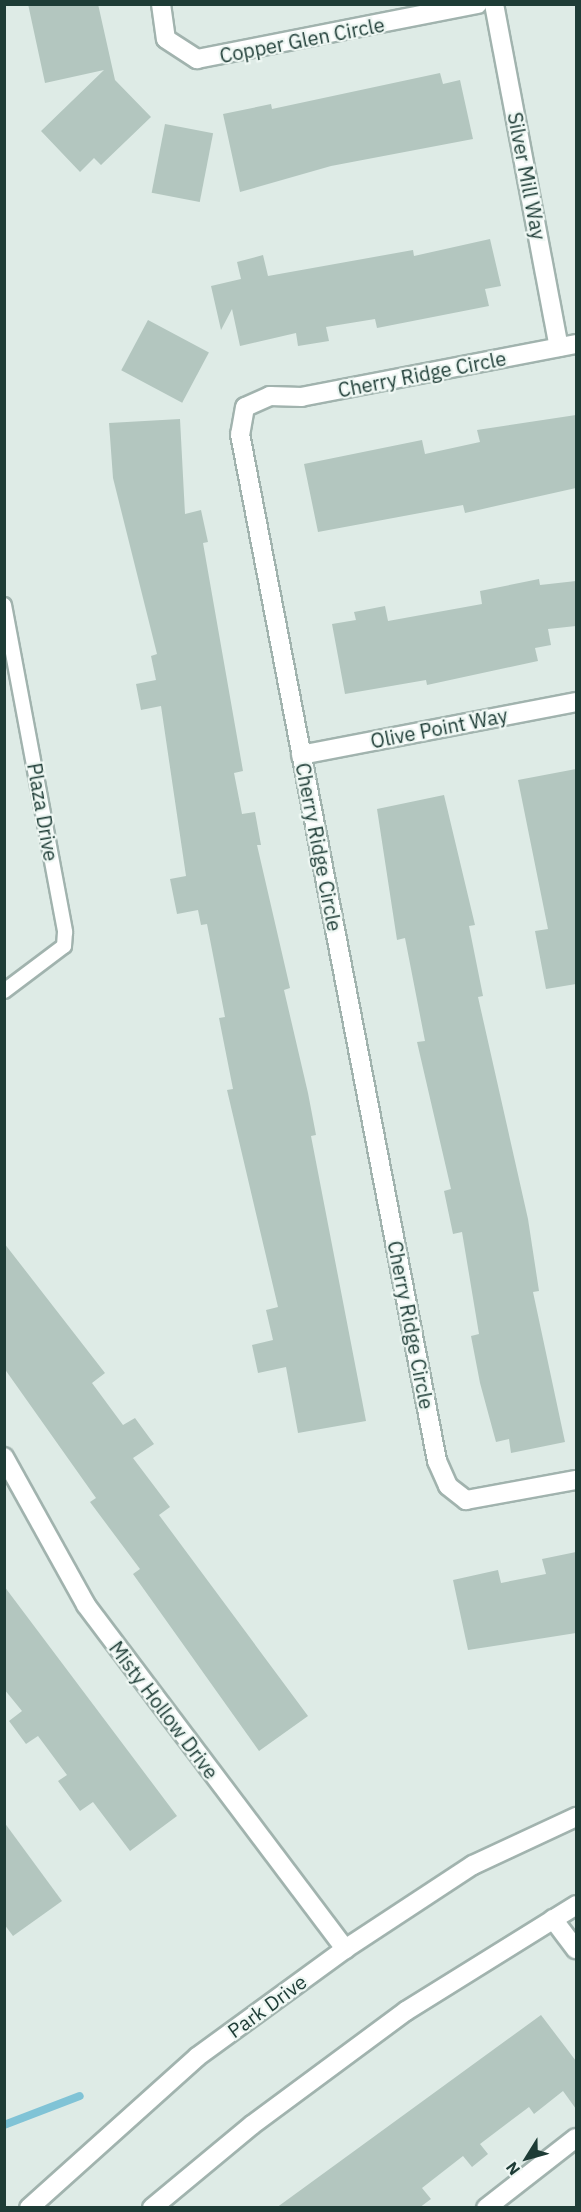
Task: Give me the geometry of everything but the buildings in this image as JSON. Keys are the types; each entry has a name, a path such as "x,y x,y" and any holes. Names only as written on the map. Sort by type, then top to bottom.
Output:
{"street":[{"name":"Copper Glen Circle","path":"161,4 166,39 197,59 478,4"},
{"name":"Silver Mill Way","path":"494,4 568,345"},
{"name":"Cherry Ridge Circle","path":"568,345 302,397 270,396 245,407 240,434 437,1461 448,1486 466,1500 576,1480"},
{"name":"Olive Point Way","path":"301,755 576,702"},
{"name":"Misty Hollow Drive","path":"4,1457 86,1605 345,1948"},
{"name":"Park Drive","path":"29,2208 197,2058 345,1948 472,1865 531,1841 576,1817"},
{"path":"152,2208 252,2125 406,2011 573,1907"},
{"path":"553,1919 576,1949"},
{"path":"486,2208 576,2138"}],"lane":[{"name":"Plaza Drive","path":"4,605 65,932 64,946 4,991"}],"waterway":[{"path":"4,2125 80,2096"}]}
